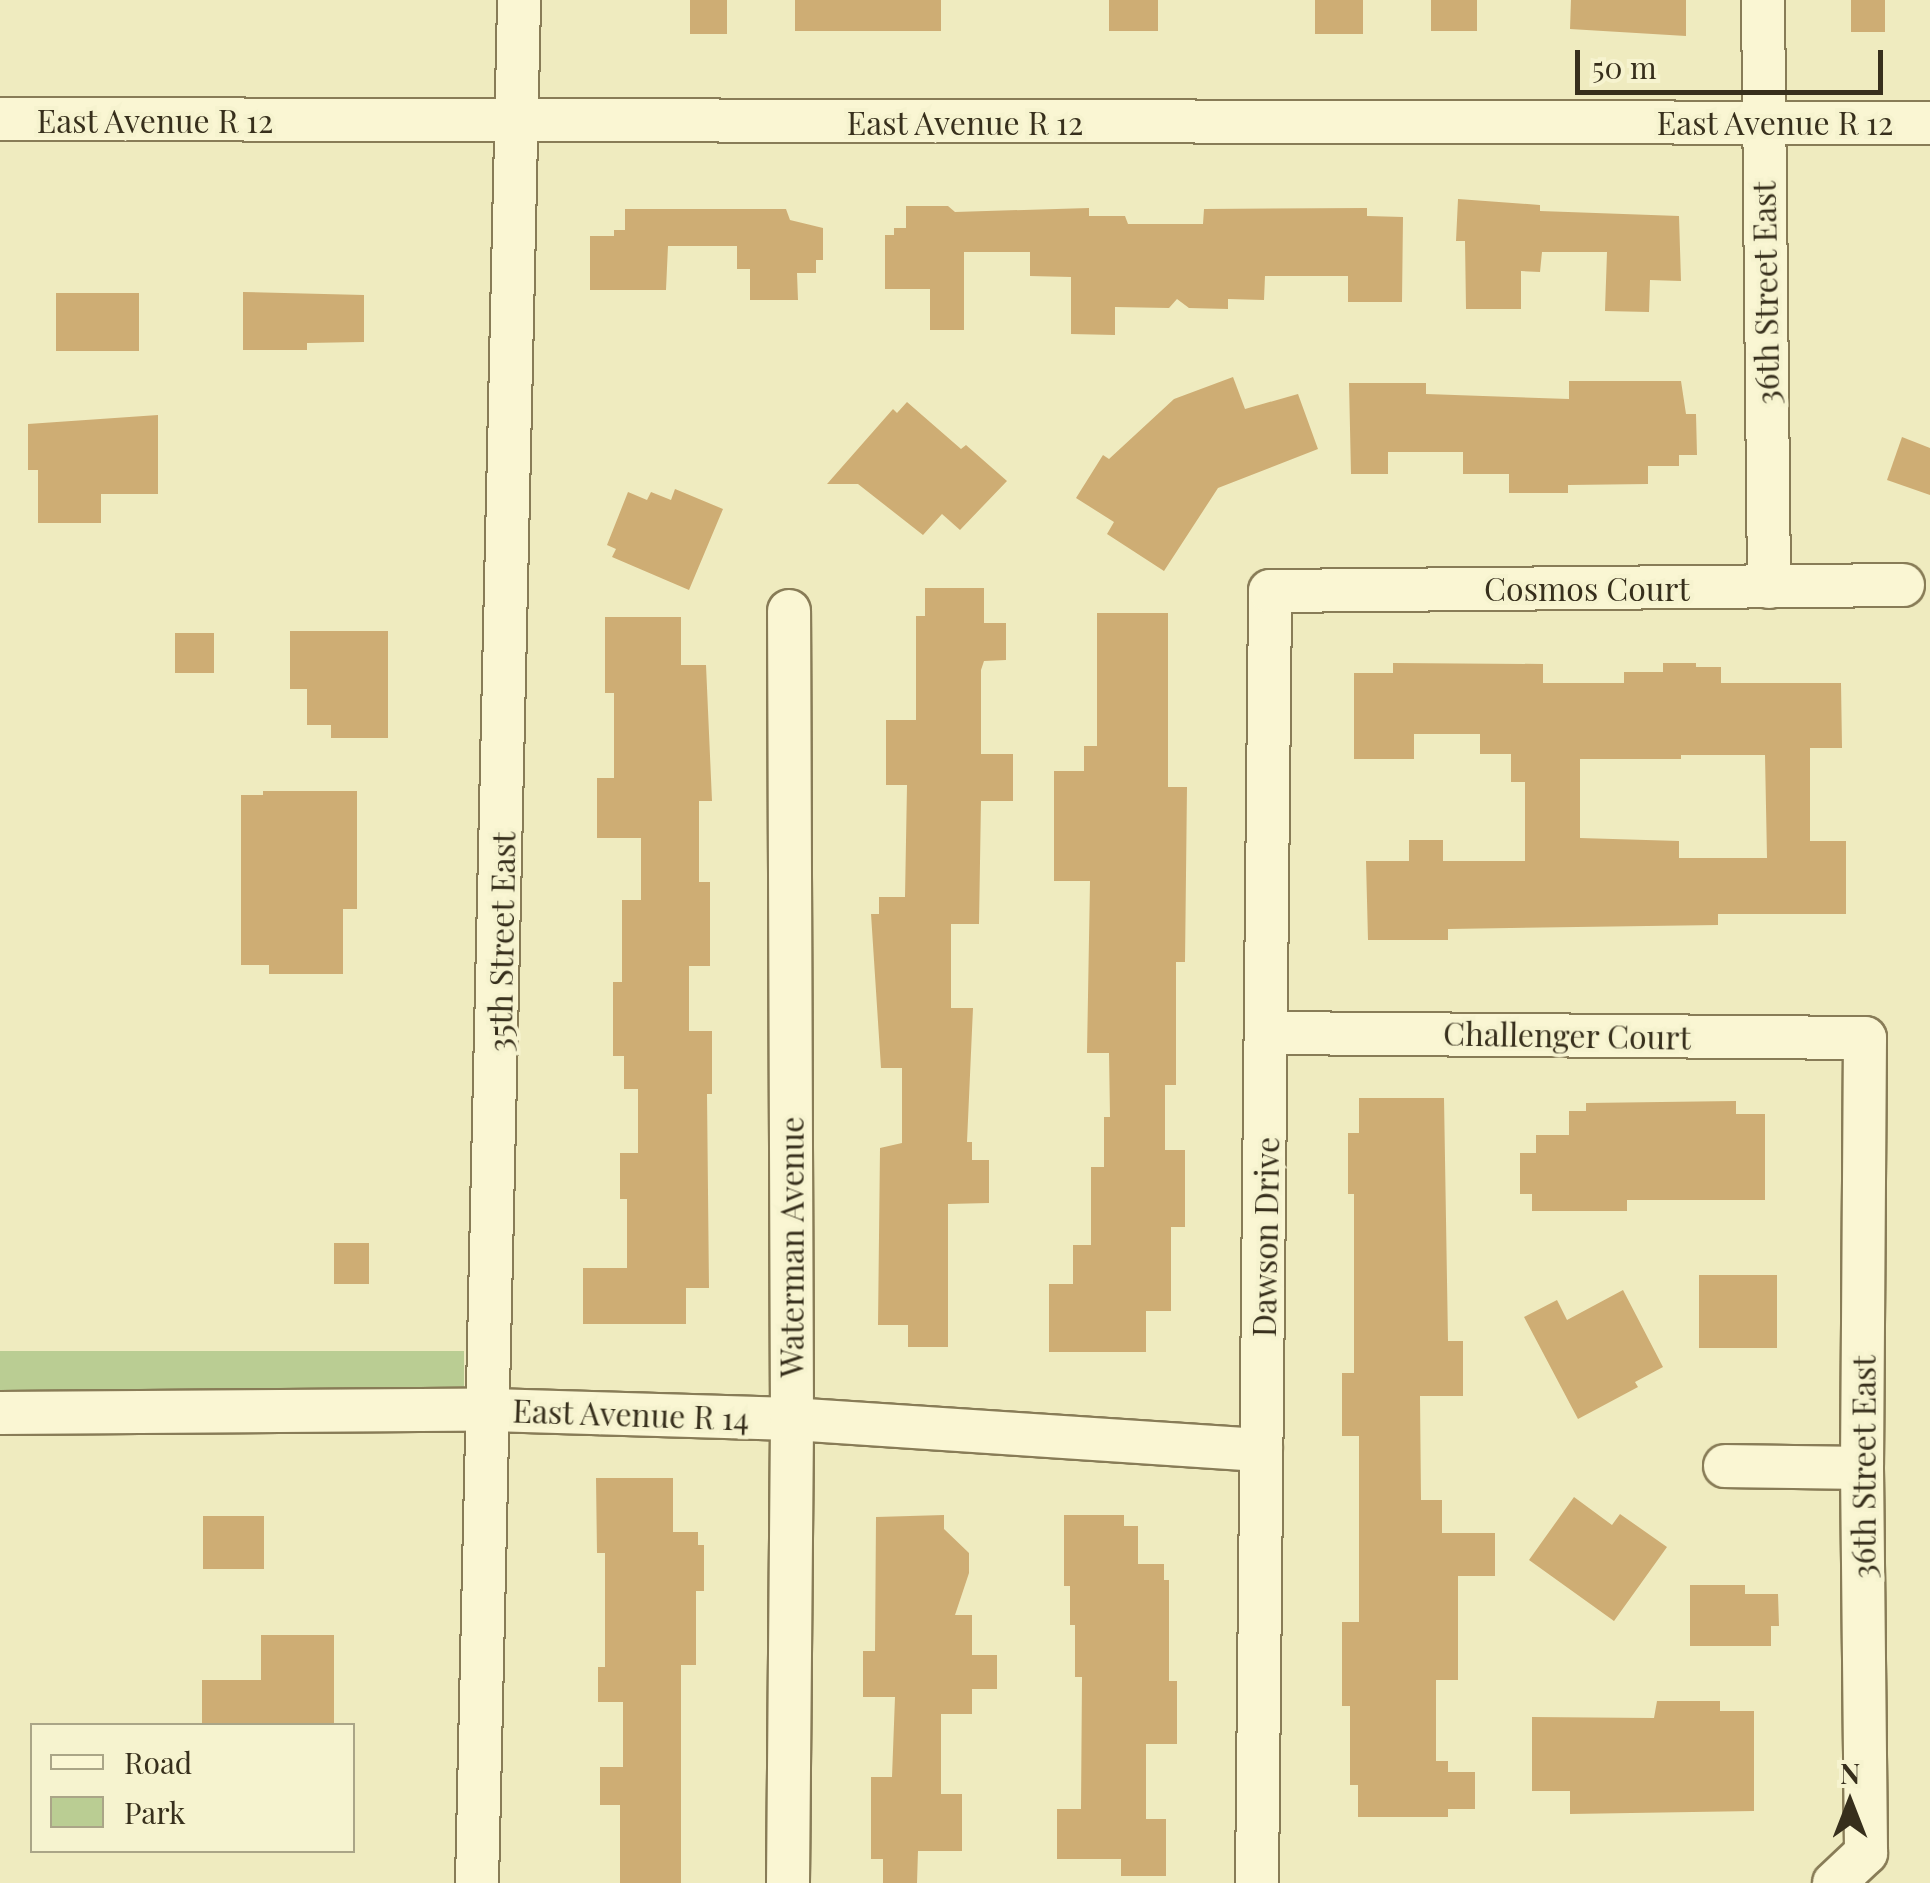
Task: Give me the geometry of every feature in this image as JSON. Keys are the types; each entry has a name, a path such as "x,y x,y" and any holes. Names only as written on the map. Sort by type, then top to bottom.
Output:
{"street":[{"name":"35th Street East","path":"477,1883 519,0"},
{"name":"36th Street East","path":"1763,0 1770,587"},
{"name":"East Avenue R 12","path":"0,119 1930,122"},
{"name":"Cosmos Court","path":"1270,591 1903,585"},
{"name":"Dawson Drive","path":"1257,1883 1269,1033 1270,591"},
{"name":"Waterman Avenue","path":"788,1883 792,1420 789,610"},
{"name":"Challenger Court","path":"1269,1033 1865,1038"},
{"name":"36th Street East","path":"1834,1883 1866,1852 1862,1468 1865,1038"},
{"name":"East Avenue R 14","path":"0,1413 490,1410 792,1420 1261,1450"},
{"path":"1725,1466 1862,1468"}],"green space":[{"path":"0,1351 464,1351 464,1391 0,1391"}],"building":[{"path":"690,0 727,0 727,34 690,34"},
{"path":"795,0 941,0 941,31 795,31"},
{"path":"1109,0 1158,0 1158,31 1109,31"},
{"path":"1315,0 1363,0 1363,34 1315,34"},
{"path":"1431,0 1477,0 1477,31 1431,31"},
{"path":"1571,0 1686,0 1686,36 1570,29"},
{"path":"1851,0 1885,0 1885,32 1851,32"},
{"path":"1458,199 1540,205 1540,211 1679,216 1681,281 1650,280 1649,312 1605,311 1607,252 1542,252 1540,272 1521,271 1521,309 1466,309 1465,241 1456,241"},
{"path":"906,206 948,206 955,212 1089,208 1089,216 1125,216 1128,224 1203,224 1204,209 1367,208 1367,216 1403,217 1402,302 1348,302 1348,276 1265,276 1264,300 1228,299 1228,309 1189,308 1177,299 1169,308 1115,307 1115,335 1071,334 1071,277 1030,276 1030,252 964,252 964,330 930,330 930,289 885,289 885,235 894,235 894,228 906,228"},
{"path":"625,209 786,209 790,220 823,228 823,260 816,260 816,273 797,273 798,300 750,300 750,269 737,269 737,246 668,246 666,290 590,290 590,236 614,236 614,230 625,230"},
{"path":"243,292 364,295 364,342 307,343 307,350 243,350"},
{"path":"56,293 139,293 139,351 56,351"},
{"path":"1233,377 1245,409 1298,394 1318,449 1218,488 1164,571 1107,534 1114,522 1076,498 1103,455 1109,459 1174,399"},
{"path":"1569,381 1681,381 1686,414 1696,414 1697,455 1679,455 1679,466 1648,466 1648,484 1568,485 1568,493 1509,493 1509,474 1463,474 1463,452 1388,452 1388,474 1351,474 1349,383 1426,383 1426,394 1569,399"},
{"path":"907,402 961,449 966,445 1007,481 960,530 942,514 923,535 858,484 827,484 893,409 897,413"},
{"path":"158,415 158,494 101,494 101,523 38,523 38,470 28,470 28,424"},
{"path":"1902,437 1930,448 1930,495 1887,480"},
{"path":"675,489 723,509 689,590 612,557 616,549 607,545 628,492 647,500 651,492 671,500"},
{"path":"925,588 984,588 984,623 1006,623 1006,660 984,661 981,670 981,754 1013,754 1013,801 981,801 979,924 951,924 951,1008 973,1008 967,1142 972,1142 972,1160 989,1160 989,1203 948,1204 948,1347 908,1347 908,1325 878,1325 880,1148 902,1143 902,1068 881,1068 871,914 879,914 879,897 905,897 907,785 886,785 886,720 916,720 916,616 925,616"},
{"path":"1097,613 1168,613 1168,787 1187,787 1185,962 1176,962 1176,1085 1165,1085 1165,1150 1185,1150 1185,1227 1171,1227 1171,1311 1146,1311 1146,1352 1049,1352 1049,1284 1073,1284 1073,1245 1091,1245 1091,1167 1104,1167 1104,1117 1110,1117 1109,1053 1087,1053 1090,881 1054,881 1054,771 1084,771 1084,746 1097,746"},
{"path":"605,617 681,617 681,665 706,665 712,801 699,801 699,882 710,882 710,966 689,966 689,1031 712,1031 712,1094 707,1094 709,1288 686,1288 686,1324 583,1324 583,1268 627,1268 627,1199 620,1199 620,1153 638,1153 638,1089 624,1089 624,1056 613,1056 613,982 622,982 622,900 641,900 641,838 597,838 597,778 614,778 614,693 605,693"},
{"path":"290,631 388,631 388,738 331,738 331,725 307,725 307,689 290,689"},
{"path":"175,633 214,633 214,673 175,673"},
{"path":"1393,663 1543,664 1543,683 1624,683 1624,672 1663,672 1663,663 1696,663 1696,667 1721,667 1721,683 1841,683 1842,748 1810,748 1810,841 1846,841 1846,914 1718,914 1718,925 1448,929 1448,940 1368,940 1366,861 1409,861 1409,840 1443,840 1443,861 1525,861 1525,782 1511,782 1511,754 1480,754 1480,734 1414,734 1414,759 1354,759 1354,673 1393,673","holes":["1765,755 1767,858 1679,858 1679,841 1580,838 1580,759"]},
{"path":"263,791 357,791 357,909 343,909 343,974 269,974 269,965 241,965 241,795 263,795"},
{"path":"1359,1098 1444,1098 1448,1341 1463,1341 1463,1396 1420,1396 1421,1500 1442,1500 1442,1533 1495,1533 1495,1576 1458,1576 1458,1680 1436,1680 1436,1761 1448,1761 1448,1772 1475,1772 1475,1809 1448,1809 1448,1817 1358,1817 1358,1785 1350,1785 1350,1706 1342,1706 1342,1622 1359,1622 1359,1436 1342,1436 1342,1373 1354,1373 1354,1194 1348,1194 1348,1133 1359,1133"},
{"path":"1736,1101 1736,1114 1765,1114 1765,1200 1627,1200 1627,1211 1532,1211 1532,1194 1520,1194 1520,1153 1536,1153 1536,1135 1569,1135 1569,1111 1586,1111 1586,1103"},
{"path":"334,1243 369,1243 369,1284 334,1284"},
{"path":"1699,1275 1777,1275 1777,1348 1699,1348"},
{"path":"1623,1290 1663,1367 1635,1382 1638,1387 1578,1419 1524,1317 1557,1300 1567,1320"},
{"path":"596,1478 673,1478 673,1532 698,1532 698,1545 704,1545 704,1591 696,1591 696,1665 681,1665 681,1883 620,1883 620,1805 600,1805 600,1767 623,1767 623,1702 598,1702 598,1667 605,1667 605,1553 597,1553"},
{"path":"1574,1497 1612,1525 1620,1514 1667,1547 1614,1621 1529,1560"},
{"path":"944,1515 944,1529 969,1553 969,1573 955,1615 972,1615 972,1655 997,1655 997,1689 972,1689 972,1714 941,1714 941,1794 962,1794 962,1851 918,1851 917,1883 883,1883 883,1859 871,1859 871,1777 892,1777 895,1697 863,1697 863,1651 875,1651 876,1517"},
{"path":"1064,1515 1124,1515 1124,1526 1138,1526 1138,1564 1164,1564 1164,1580 1169,1580 1169,1681 1177,1681 1177,1744 1146,1744 1146,1819 1166,1819 1166,1876 1121,1876 1121,1859 1057,1859 1057,1809 1081,1809 1082,1677 1075,1677 1075,1625 1070,1625 1070,1586 1064,1586"},
{"path":"203,1516 264,1516 264,1569 203,1569"},
{"path":"1690,1585 1745,1585 1745,1594 1778,1594 1779,1626 1771,1626 1771,1646 1690,1646"},
{"path":"261,1635 334,1635 334,1723 202,1723 202,1680 261,1680"},
{"path":"1657,1701 1720,1701 1720,1711 1754,1711 1754,1811 1570,1814 1570,1791 1532,1791 1532,1717 1654,1718"}]}
